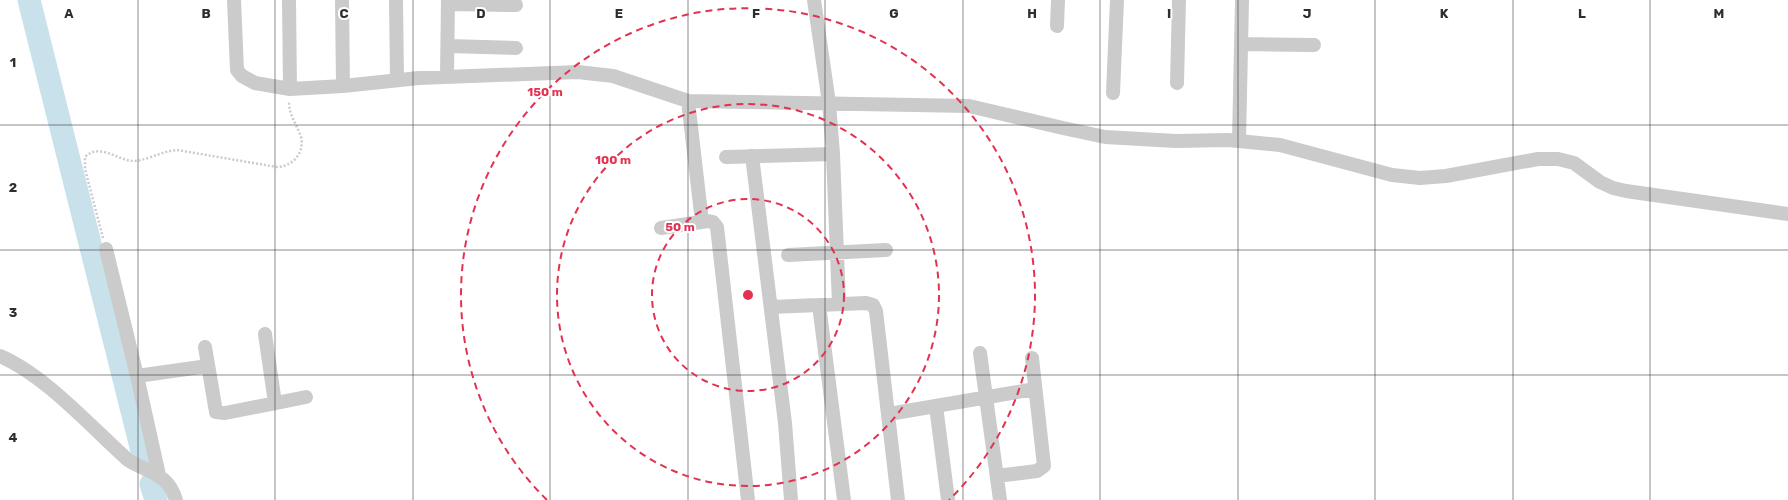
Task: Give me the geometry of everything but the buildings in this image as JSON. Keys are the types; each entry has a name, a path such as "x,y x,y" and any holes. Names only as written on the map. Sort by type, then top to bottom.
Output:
{"street":[{"path":"234,0 237,70 242,76 255,83 290,90 343,86 397,79 578,72 613,76 688,101 711,103 829,103 969,106 1063,128 1105,136 1176,141 1239,141 1280,145 1392,175 1420,178 1446,176 1538,159 1558,159 1574,163 1600,182 1619,190 1788,214"},
{"path":"289,0 290,90"},
{"path":"342,0 343,86"},
{"path":"396,0 397,79"},
{"path":"814,0 829,103 833,154 839,304"},
{"path":"1057,26 1058,0"},
{"path":"1114,93 1117,0"},
{"path":"1177,83 1179,0"},
{"path":"1239,141 1242,0"},
{"path":"448,76 448,2 516,5"},
{"path":"1241,44 1314,45"},
{"path":"448,46 516,48"},
{"path":"688,101 702,222"},
{"path":"726,157 833,154"},
{"path":"752,156 785,423 791,500"},
{"path":"662,228 702,222 713,222 717,227 748,500"},
{"path":"106,249 159,475"},
{"path":"788,255 886,250"},
{"path":"771,307 866,303 873,305 876,311 898,500"},
{"path":"818,305 844,500"},
{"path":"265,334 275,403"},
{"path":"205,347 216,412 225,413 306,397"},
{"path":"980,352 1000,500"},
{"path":"0,356 25,370 44,384 128,460 139,467 159,475 167,482 176,500"},
{"path":"997,476 1037,471 1044,466 1032,358"},
{"path":"137,376 208,366"},
{"path":"889,414 1036,389"},
{"path":"936,406 948,500"}],"path":[{"path":"106,249 85,169 85,157 89,153 100,151 131,161 137,161 168,150 177,150 277,167 285,167 296,158 300,151 302,139 290,113 288,104 290,90"}],"waterway":[{"path":"29,0 143,455"},
{"path":"151,484 156,500"}]}
